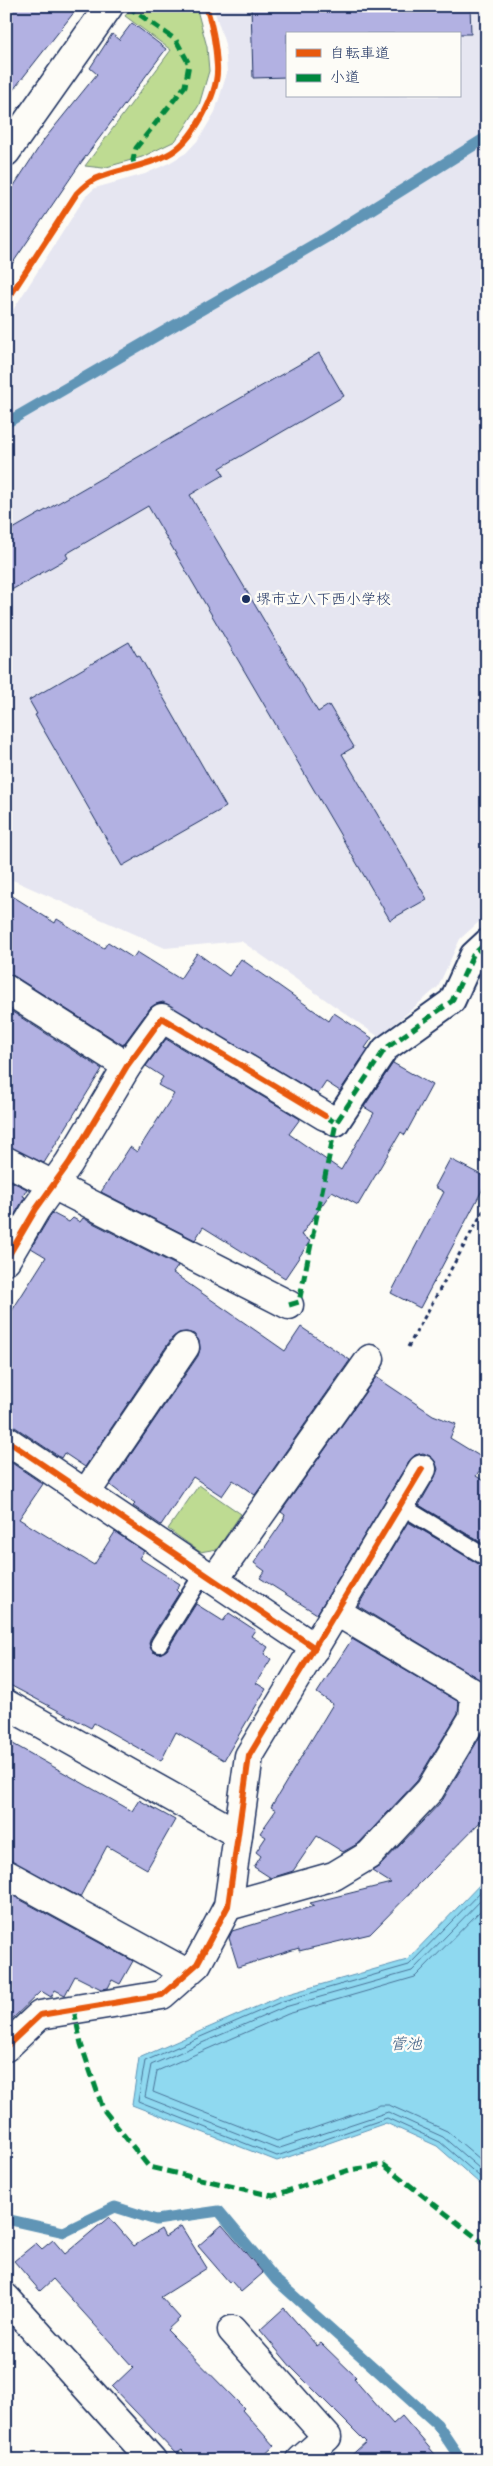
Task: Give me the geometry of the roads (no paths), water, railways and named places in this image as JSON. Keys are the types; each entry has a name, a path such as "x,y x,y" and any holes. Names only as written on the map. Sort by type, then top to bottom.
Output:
{"street":[{"path":"6,152 109,6"},
{"path":"6,1260 36,1209 70,1163 127,1066 162,1018 336,1123 385,1049 452,1001 473,954 487,942"},
{"path":"6,989 127,1066"},
{"path":"6,1161 53,1187 289,1305"},
{"path":"86,1493 185,1348"},
{"path":"209,1576 370,1359"},
{"path":"6,1440 315,1648"},
{"path":"6,2047 40,2015 162,1995 197,1964 228,1906 248,1756 422,1469"},
{"path":"228,1906 334,1876 369,1855 430,1790 473,1718 474,1694 337,1612"},
{"path":"6,1704 238,1834"},
{"path":"6,1874 187,1973"},
{"path":"6,2298 152,2460"},
{"path":"232,2330 327,2438 301,2460"}],"lane":[{"path":"400,1505 487,1558"},
{"path":"159,1644 209,1576"}],"water":[{"name":"菅池","path":"487,1877 487,2190 437,2146 386,2123 277,2161 132,2105 139,2058 281,1996 407,1960"}],"waterway":[{"path":"6,423 327,237 487,137"},
{"path":"6,2219 64,2232 115,2207 156,2220 219,2211 277,2281 437,2424 461,2460"}],"place":[{"name":"堺市立八下西小学校","path":"246,599"}]}
